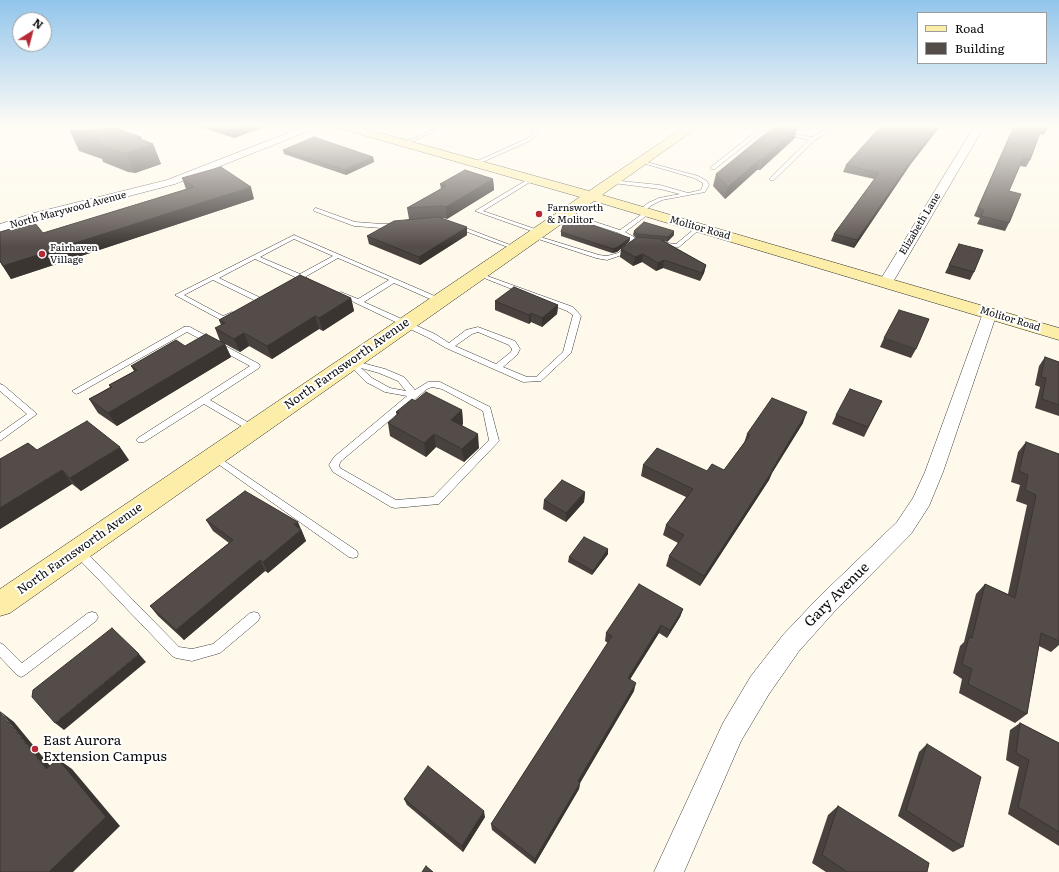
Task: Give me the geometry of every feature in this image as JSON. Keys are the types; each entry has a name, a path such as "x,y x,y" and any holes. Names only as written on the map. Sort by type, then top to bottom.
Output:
{"main road":[{"name":"Molitor Road","path":"485,166 1059,334"},
{"name":"North Farnsworth Avenue","path":"0,604 634,166"}],"street":[{"name":"North Marywood Avenue","path":"0,228 52,212 172,182 213,166"},
{"name":"Elizabeth Lane","path":"886,282 956,166"},
{"name":"Gary Avenue","path":"669,872 732,732 760,685 791,643 826,605 904,528 922,501 934,472 990,313"}],"lane":[{"path":"622,232 654,201 703,191 706,185 705,182 696,177 657,166"},
{"path":"772,179 786,166"},
{"path":"529,238 478,211 532,179"},
{"path":"613,181 660,187 689,195"},
{"path":"316,210 354,224 382,226 405,224"},
{"path":"450,224 529,238 598,257 607,258 620,254 637,242 622,232 565,214"},
{"path":"655,244 677,246 698,228"},
{"path":"237,312 223,320 179,295 294,237 440,300"},
{"path":"293,281 338,256"},
{"path":"256,257 313,283"},
{"path":"333,291 526,380 538,379 567,353 577,316 576,314 570,309 477,274"},
{"path":"214,278 258,300"},
{"path":"359,302 394,280"},
{"path":"251,304 265,296"},
{"path":"76,391 187,329 256,366 141,440"},
{"path":"450,346 469,332 478,329 512,344 516,349 514,353 497,367"},
{"path":"351,362 369,380 388,390 414,395 424,387 437,384 487,409 494,441 436,501 395,504 336,470 334,464 337,459 414,395"},
{"path":"351,362 382,371 401,379 414,395"},
{"path":"0,387 33,414 0,438"},
{"path":"204,400 253,429"},
{"path":"214,456 353,554"},
{"path":"78,551 176,652 192,655 216,649 254,617"},
{"path":"0,649 21,671 92,617"}],"building":[{"path":"332,166 354,166 345,170"},
{"path":"726,166 752,166 728,187 716,174"},
{"path":"849,166 908,166 857,240 834,234 879,173"},
{"path":"997,166 1020,166 1009,191 1021,194 1009,223 981,216 984,210 978,208"},
{"path":"221,167 251,187 3,266 0,261 0,232 34,222 43,233 194,187 182,178"},
{"path":"465,170 493,179 446,207 407,208 446,186 440,184"},
{"path":"438,217 467,227 419,257 367,236 394,221"},
{"path":"568,217 630,238 613,249 561,232 565,219"},
{"path":"644,222 674,231 668,237 637,234 634,231"},
{"path":"637,237 662,239 661,240 706,265 702,273 664,260 658,263 643,254 635,257 621,249"},
{"path":"959,244 983,250 974,272 949,265"},
{"path":"300,275 351,298 319,318 315,316 267,346 244,333 234,339 215,328 225,323 219,320"},
{"path":"514,287 558,305 542,318 531,313 529,315 495,301"},
{"path":"899,310 929,319 916,349 884,338"},
{"path":"206,334 225,344 108,413 89,399 112,387 109,385 137,370 131,366 176,340 185,346"},
{"path":"1045,357 1059,362 1059,405 1042,399 1046,378 1041,377"},
{"path":"850,389 882,401 868,427 836,415"},
{"path":"426,392 462,410 451,420 478,434 462,449 434,434 424,443 388,423 399,413 396,412 412,399 415,401"},
{"path":"772,398 807,412 773,470 704,576 669,556 684,535 666,525 693,489 643,465 657,448 707,471 712,464 724,470 750,435 747,434"},
{"path":"87,421 120,447 70,478 62,470 0,508 0,459 28,443 37,450"},
{"path":"1026,442 1059,454 1059,641 1041,633 1027,714 968,684 972,669 962,664 969,637 972,638 985,584 1015,598 1036,495 1025,490 1028,475 1019,471"},
{"path":"562,480 585,492 566,513 544,500"},
{"path":"245,491 298,522 294,524 301,530 263,562 260,560 176,630 150,606 233,540 206,520"},
{"path":"584,537 608,549 593,571 569,557"},
{"path":"639,584 683,609 670,630 661,625 628,678 636,683 578,781 580,783 535,859 491,824 612,636 606,633"},
{"path":"112,628 139,654 55,723 32,697 33,690"},
{"name":"East Aurora Extension Campus","path":"0,712 46,769 58,759 106,817 49,872 0,872"},
{"path":"1020,723 1059,743 1059,832 1018,807 1029,760 1016,753"},
{"path":"927,744 981,777 963,847 906,810"},
{"path":"428,766 484,811 462,846 404,799"},
{"path":"838,806 929,863 927,872 846,872 822,855"},
{"path":"426,866 433,872 422,872"}],"place":[{"name":"Farnsworth & Molitor","path":"539,214"},
{"name":"Fairhaven Village","path":"42,254"},
{"name":"East Aurora Extension Campus","path":"35,749"}]}
